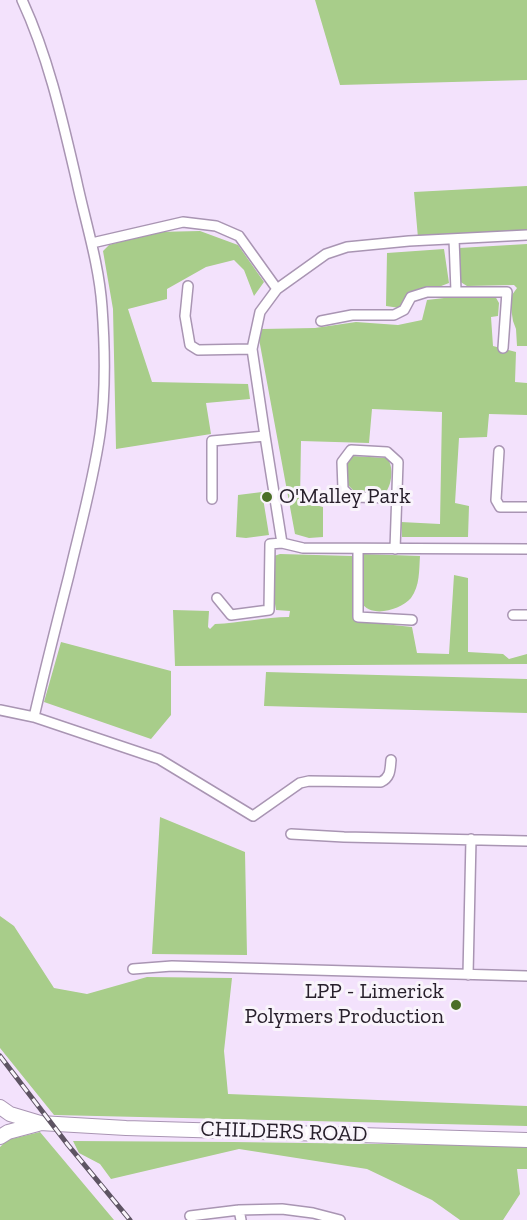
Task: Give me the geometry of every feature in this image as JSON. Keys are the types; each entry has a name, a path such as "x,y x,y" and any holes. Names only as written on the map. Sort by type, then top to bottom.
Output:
{"main road":[{"name":"CHILDERS ROAD","path":"0,1107 10,1114 40,1123 126,1128 527,1140"},
{"path":"0,1107 3,1118 0,1136"},
{"name":"CHILDERS ROAD","path":"0,1136 40,1123"}],"street":[{"path":"22,0 51,77 92,243 102,307 104,388 100,432 88,501 34,717"},
{"path":"92,243 183,222 216,226 239,237 277,289"},
{"path":"282,543 252,349 260,312 277,289 326,255 348,247 410,241 527,235"},
{"path":"454,239 456,291"},
{"path":"188,286 185,316 190,345 198,350 252,349"},
{"path":"321,321 352,315 394,315 404,310 411,297 427,292 507,292 503,348"},
{"path":"212,499 212,441 265,436"},
{"path":"395,549 397,498 398,462 387,452 351,450 342,462 343,489 351,497 397,498"},
{"path":"499,451 496,500 500,507 527,507"},
{"path":"217,598 231,615 269,610 270,544 282,543 303,548 527,549"},
{"path":"358,549 358,617 412,620"},
{"path":"513,615 527,615"},
{"path":"0,710 34,717 159,759 253,816 300,783 309,781 381,782 390,773 391,760"},
{"path":"291,834 527,841"},
{"path":"468,975 471,839"},
{"path":"133,969 172,966 527,976"},
{"path":"190,1216 240,1215 282,1209 313,1213 340,1220"}],"green space":[{"path":"315,0 527,0 527,80 340,85"},
{"path":"527,186 527,230 418,238 414,192"},
{"path":"200,231 238,245 264,282 254,296 244,270 234,260 206,267 167,289 167,299 128,309 152,382 248,384 250,399 206,403 211,434 116,449 113,309 103,251 109,245 156,232"},
{"path":"527,244 527,346 517,346 511,308 512,295 517,288 514,285 467,286 459,281 459,248"},
{"path":"444,249 449,283 436,288 408,292 400,308 386,306 387,253"},
{"path":"478,294 495,296 499,303 498,316 491,317 493,346 516,352 515,382 527,383 527,415 489,414 487,437 459,438 455,503 469,506 468,537 402,537 401,522 440,524 442,412 372,409 369,443 301,441 300,501 323,507 323,537 309,538 295,534 259,339 262,329 315,328 356,322 398,325 422,320 427,300"},
{"path":"352,456 387,458 391,466 391,475 386,492 353,490 347,484 346,462"},
{"path":"262,492 269,535 236,537 238,495"},
{"path":"280,554 352,556 355,564 356,621 412,627 417,653 449,654 454,575 468,578 468,652 503,654 509,659 527,654 527,664 175,666 173,610 209,611 208,627 210,629 215,624 289,617 290,611 276,610 275,604 274,556"},
{"path":"363,554 420,556 418,583 411,598 400,606 386,611 371,610 366,607 361,602"},
{"path":"61,642 171,671 171,715 151,739 44,702"},
{"path":"266,672 527,679 527,713 264,706"},
{"path":"160,817 245,852 247,955 152,954"},
{"path":"0,916 14,926 54,988 87,994 147,977 232,978 224,1051 228,1094 527,1106 527,1126 54,1115 0,1048"},
{"path":"40,1132 114,1220 0,1220 0,1147 7,1140"},
{"path":"73,1141 527,1146 527,1169 517,1169 520,1194 503,1220 460,1220 432,1200 367,1169 239,1149 111,1179 100,1164 79,1153"}],"railway":[{"path":"0,1056 68,1145 130,1220"}],"place":[{"name":"O'Malley Park","path":"267,497"},
{"name":"LPP - Limerick Polymers Production","path":"456,1005"}]}
